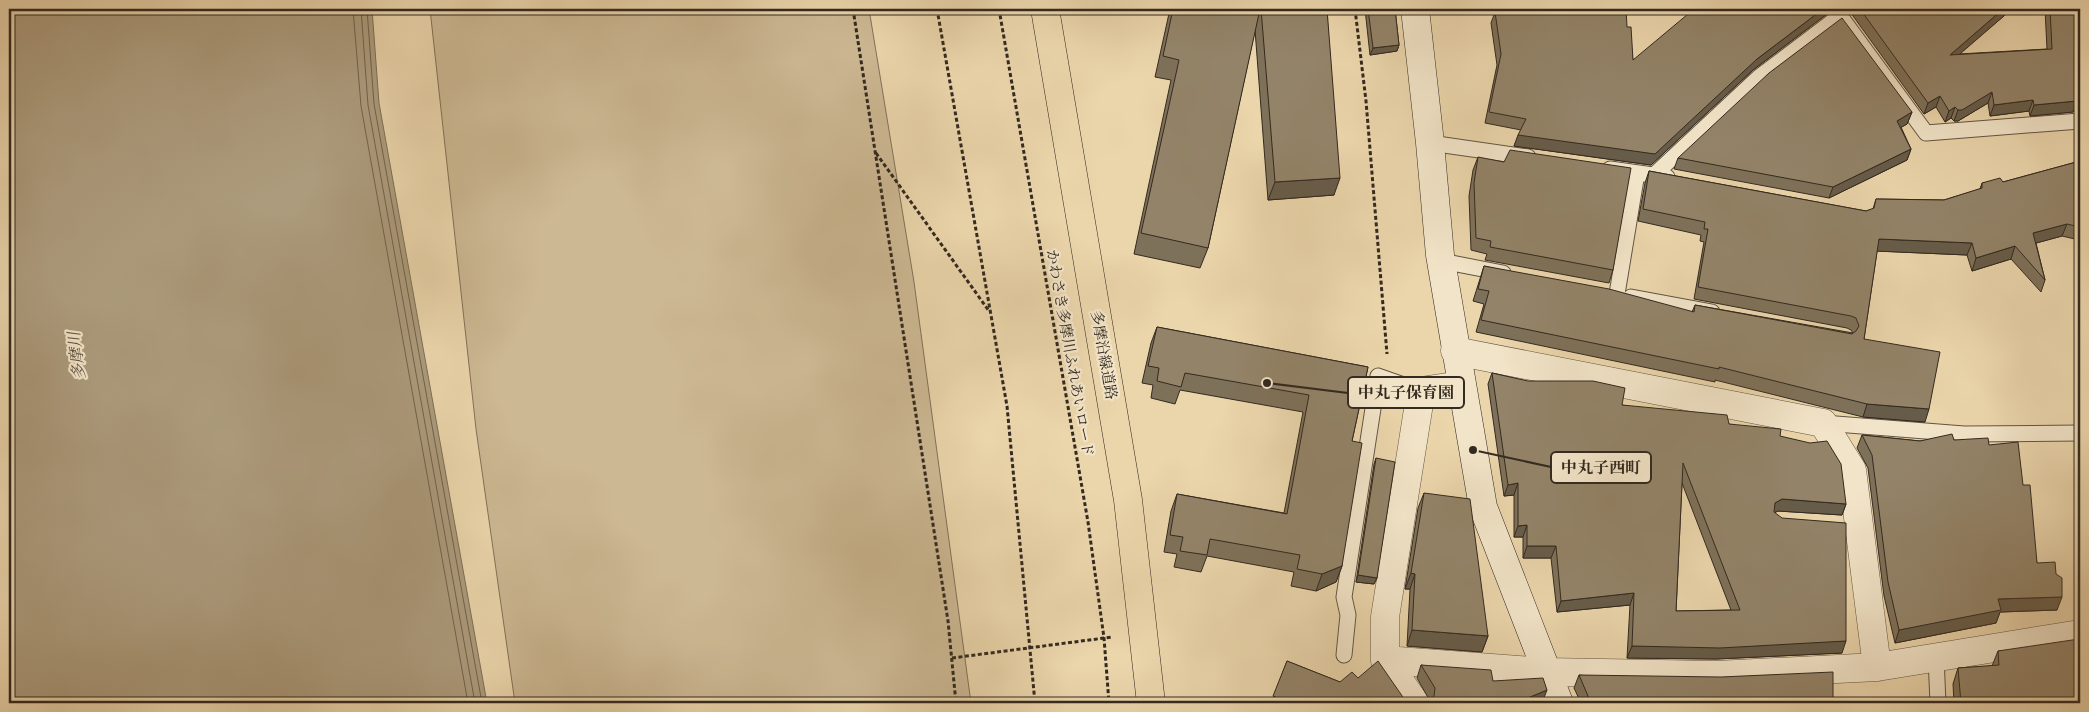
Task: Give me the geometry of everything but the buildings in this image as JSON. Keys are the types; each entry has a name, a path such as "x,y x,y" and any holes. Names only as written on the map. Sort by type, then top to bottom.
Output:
{"main road":[{"name":"多摩沿線道路","path":"1045,9 1128,500 1151,703"}],"street":[{"path":"1415,9 1441,261 1483,507 1546,672 1560,703"},
{"path":"1455,351 1823,423 1852,470 1849,526 1878,667"},
{"path":"1415,703 1385,660 1385,617 1422,391 1461,386"},
{"path":"1385,660 1546,672 1716,675 1878,667 2080,634"}],"lane":[{"path":"1654,175 1759,77 1838,12 1926,133 2080,121"},
{"path":"1430,144 1539,159"},
{"path":"1598,167 1682,180"},
{"path":"1638,173 1612,293 1731,316"},
{"path":"1441,261 1519,276"},
{"path":"1344,655 1348,615 1344,597 1378,376 1422,391"},
{"path":"1823,423 1964,434 2080,433"},
{"path":"1936,657 1938,703"}],"path":[{"path":"853,9 948,621 956,703"},
{"path":"937,9 1007,406 1035,703"},
{"name":"かわさき多摩川ふれあいロード","path":"999,9 1088,522 1104,638 1109,703"},
{"path":"1355,9 1366,101 1389,379"},
{"path":"875,152 991,313"},
{"path":"952,658 1104,638"}],"shaded area":[{"path":"430,9 869,9 914,282 971,703 515,703 476,429"}],"water":[{"name":"多摩川","path":"9,9 372,9 379,103 487,703 9,703"}],"place":[{"name":"中丸子保育園","path":"1267,383"},
{"name":"中丸子西町","path":"1473,450"}]}
